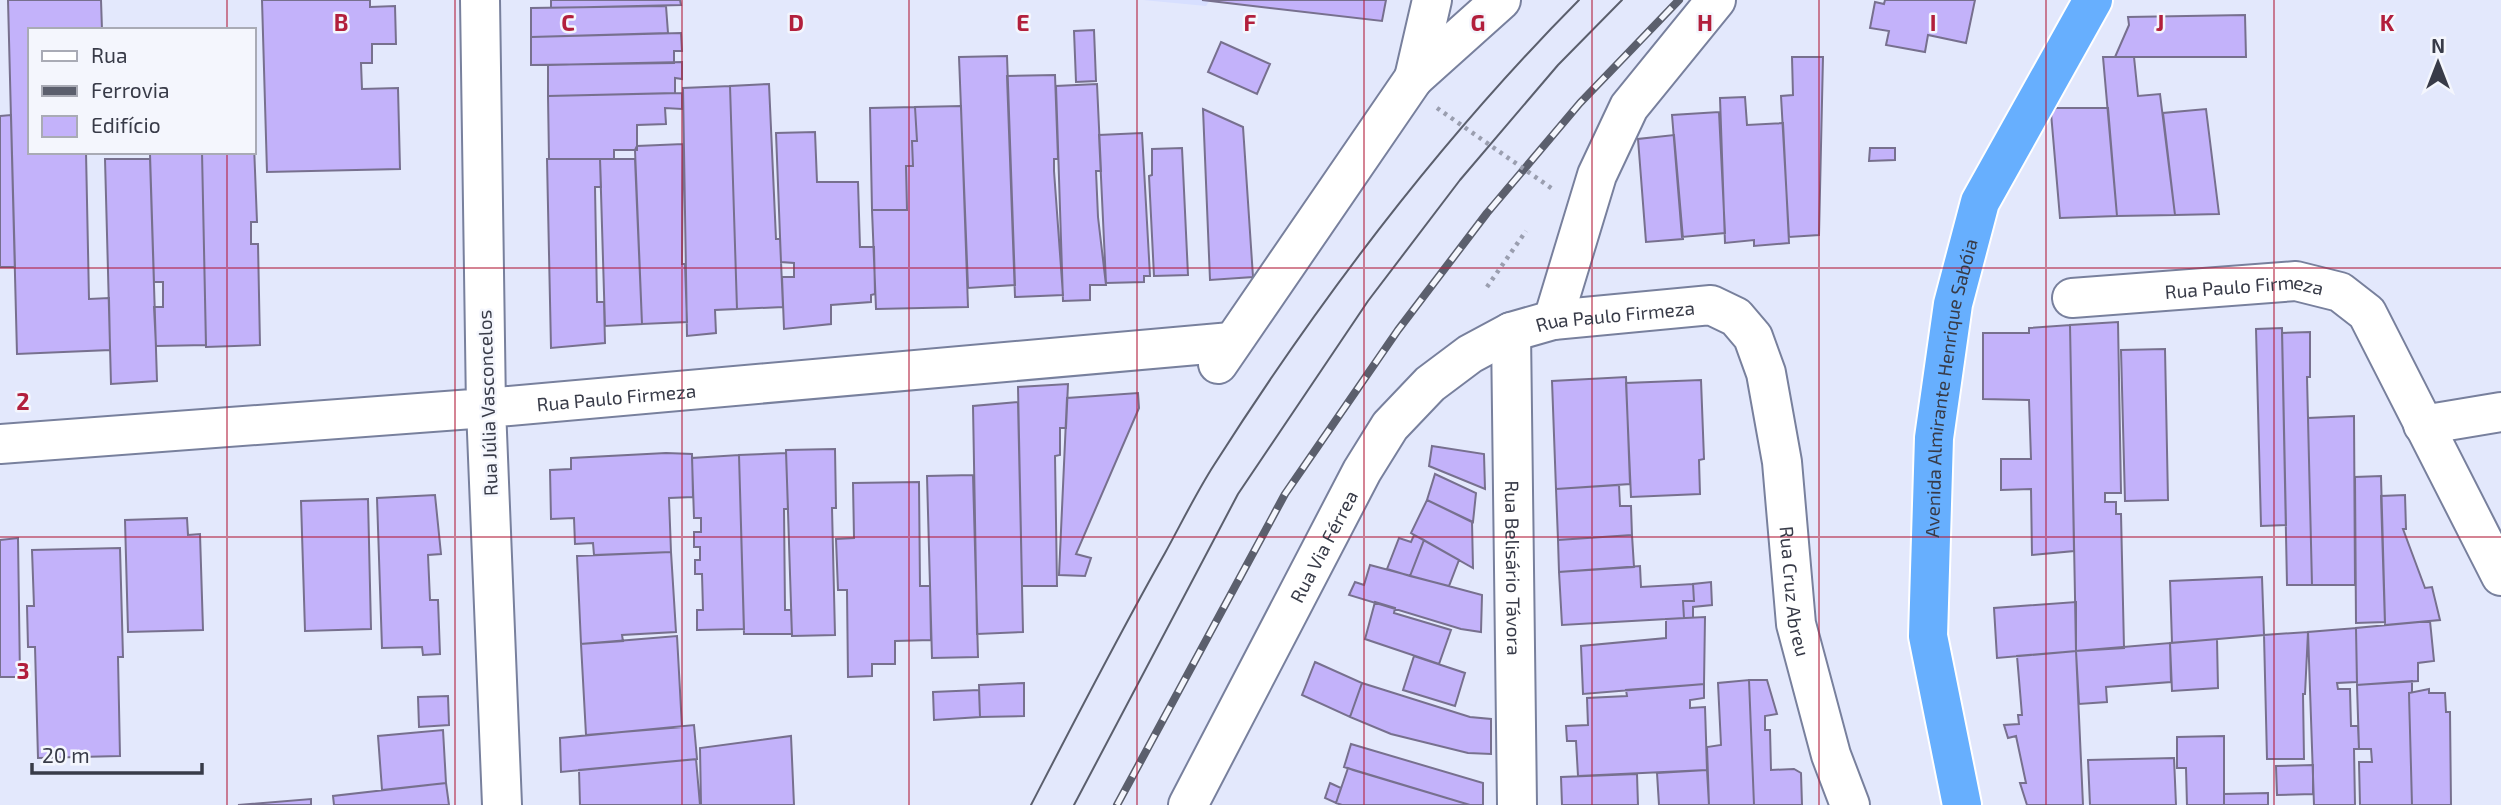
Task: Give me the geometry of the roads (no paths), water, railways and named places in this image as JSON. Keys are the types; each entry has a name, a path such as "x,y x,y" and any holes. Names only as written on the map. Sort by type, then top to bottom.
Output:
{"highway":[{"name":"Avenida Almirante Henrique Sabóia","path":"1962,805 1928,636 1934,438 1953,304 1979,202 2093,0"}],"street":[{"name":"Rua Júlia Vasconcelos","path":"480,0 486,408 502,805"},
{"path":"1414,78 1432,0"},
{"path":"1414,78 1501,0"},
{"path":"1553,320 1597,174 1629,107 1716,0"},
{"name":"Rua Paulo Firmeza","path":"0,444 1225,353 1414,78"},
{"name":"Rua Paulo Firmeza","path":"2072,298 2296,281 2340,292 2367,313 2501,576"},
{"name":"Rua Paulo Firmeza","path":"1511,332 1553,320 1711,305 1736,317 1753,337 1766,373"},
{"name":"Rua Via Férrea","path":"1188,805 1362,471 1390,426 1430,384 1470,354 1511,332"},
{"name":"Rua Belisário Távora","path":"1511,332 1517,805"},
{"name":"Rua Cruz Abreu","path":"1766,373 1782,462 1796,624 1831,755 1850,805"},
{"path":"2423,425 2501,412"}],"tram line":[{"path":"1031,805 1195,498 1254,403 1384,223 1479,108 1579,0"},
{"path":"1074,805 1238,494 1368,301 1460,180 1558,65 1622,0"}],"railway":[{"path":"1117,805 1285,494 1398,330 1487,213 1580,103 1679,0"}]}
